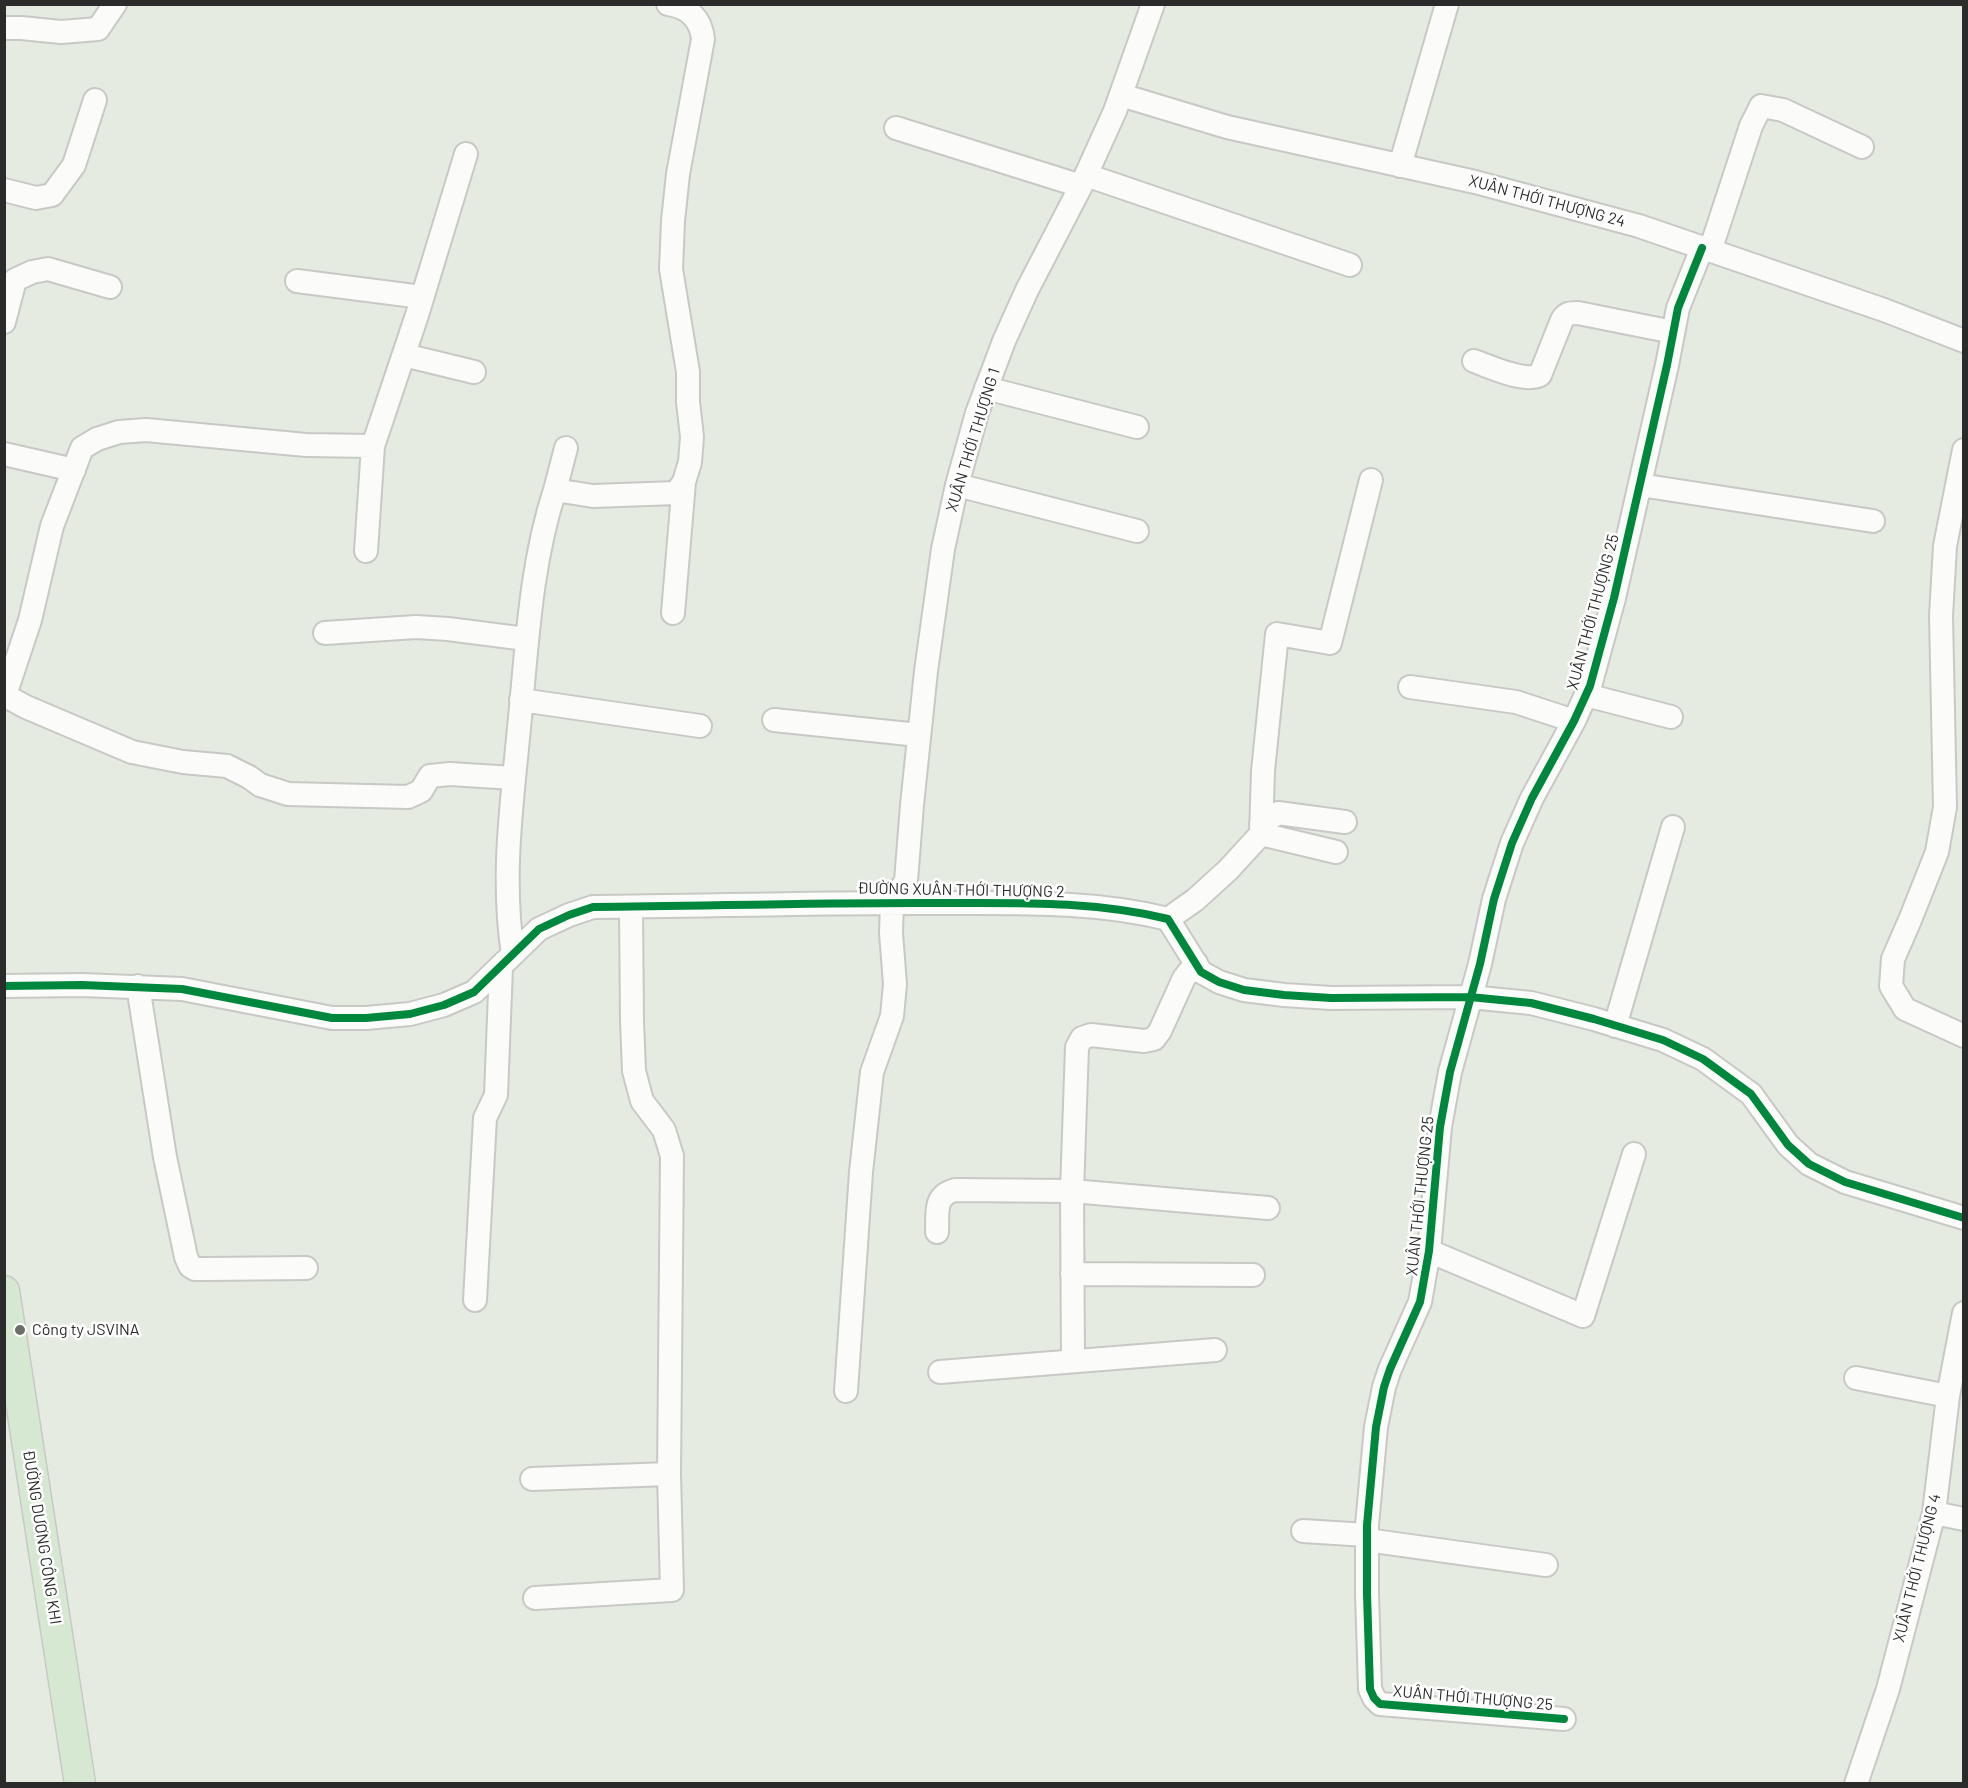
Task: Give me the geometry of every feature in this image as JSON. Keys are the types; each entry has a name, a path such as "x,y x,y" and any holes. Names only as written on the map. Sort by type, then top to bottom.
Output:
{"main road":[{"name":"ĐƯỜNG DƯƠNG CÔNG KHI","path":"4,1291 11,1374 80,1784"}],"street":[{"path":"4,28 61,32 98,29 115,4"},
{"path":"668,4 686,9 694,15 700,22 703,39 678,174 673,221 671,269 688,372 688,402 692,436 690,462 684,482 673,613"},
{"name":"XUÂN THỚI THƯỢNG 1","path":"892,902 906,881 926,671 943,549 957,484 986,388 1004,341 1027,290 1084,181 1122,95 1153,4"},
{"path":"1400,166 1447,4"},
{"name":"XUÂN THỚI THƯỢNG 24","path":"1122,95 1227,127 1475,182 1628,223 1884,310 1964,341"},
{"path":"4,190 36,198 52,195 74,165 95,100"},
{"name":"XUÂN THỚI THƯỢNG 25","path":"1564,1719 1380,1704 1376,1701 1370,1689 1367,1537 1379,1405 1390,1368 1420,1302 1429,1251 1440,1127 1450,1072 1480,964 1494,899 1512,843 1532,798 1586,695 1614,598 1678,308 1706,249 1750,126 1761,106 1783,110 1862,147"},
{"path":"896,128 1084,181 1350,265"},
{"path":"366,551 373,446 404,355 466,153"},
{"path":"4,322 15,280 32,272 48,268 110,287"},
{"path":"297,281 422,297"},
{"path":"1474,361 1522,377 1533,378 1540,375 1562,320 1570,313 1673,333"},
{"path":"404,355 474,372"},
{"path":"986,388 1137,427"},
{"path":"373,446 306,445 146,430 119,432 97,439 82,448 52,526 30,620 5,695 26,707 132,752 183,762 227,766 260,785 288,794 408,797 421,791 430,776 450,774 513,778"},
{"path":"476,1300 484,1118 496,1095 507,961 508,832 526,639 541,542 567,448"},
{"path":"1964,450 1945,546 1942,592 1945,807 1937,852 1893,958 1891,986 1905,1009 1964,1036"},
{"path":"4,454 74,471"},
{"path":"1261,829 1263,771 1277,634 1330,643 1371,480"},
{"path":"555,490 593,496 676,493 684,482"},
{"path":"957,484 1137,531"},
{"path":"1640,484 1873,521"},
{"path":"325,633 416,627 526,639"},
{"path":"1410,687 1516,702 1574,721"},
{"path":"1586,695 1671,717"},
{"path":"521,700 700,726"},
{"path":"774,720 919,735"},
{"path":"1345,822 1278,813 1261,829 1228,870 1195,900 1168,919 1201,972 1219,982 1244,990 1264,993 1331,998 1470,997 1531,1004 1663,1040 1703,1059 1751,1094 1788,1145 1809,1164 1845,1182 1964,1218"},
{"path":"1615,1026 1673,827"},
{"path":"1261,829 1336,852"},
{"path":"846,1391 861,1172 872,1072 892,1016 895,984 891,933 892,902"},
{"name":"ĐƯỜNG XUÂN THỚI THƯỢNG 2","path":"4,986 138,986 182,989 332,1018 366,1018 410,1014 444,1005 474,992 539,929 593,907 892,902 1053,903 1134,910 1168,919"},
{"path":"535,1598 672,1590 669,1474 672,1156 664,1130 642,1101 634,1071 631,907"},
{"path":"1073,1361 1072,1191 1077,1047 1082,1038 1091,1035 1144,1041 1154,1039 1160,1031 1184,978 1196,963"},
{"path":"138,986 165,1157 188,1263 195,1269 306,1268"},
{"path":"1429,1251 1583,1316 1634,1154"},
{"path":"937,1232 941,1197 946,1192 955,1190 1072,1191 1268,1209"},
{"path":"1072,1274 1253,1275"},
{"name":"XUÂN THỚI THƯỢNG 4","path":"1856,1784 1888,1689 1934,1513 1948,1396 1964,1313"},
{"path":"940,1372 1215,1350"},
{"path":"1856,1378 1948,1396"},
{"path":"532,1479 669,1474"},
{"path":"1934,1513 1964,1519"},
{"path":"1303,1531 1367,1537 1546,1565"}],"cycle path":[{"path":"1564,1719 1380,1704 1374,1698 1370,1689 1367,1525 1376,1427 1390,1369 1420,1302 1429,1251 1440,1127 1450,1072 1480,964 1494,899 1512,843 1532,798 1574,721 1590,686 1614,598 1678,308 1702,248"},
{"path":"4,986 82,985 182,989 332,1018 366,1018 410,1014 444,1005 474,992 539,929 593,907 1002,903 1058,904 1113,909 1168,919 1201,972 1219,982 1244,990 1331,998 1470,997 1531,1003 1663,1040 1703,1059 1751,1094 1788,1145 1809,1164 1845,1182 1964,1218"}],"place":[{"name":"Công ty JSVINA","path":"20,1330"}]}
